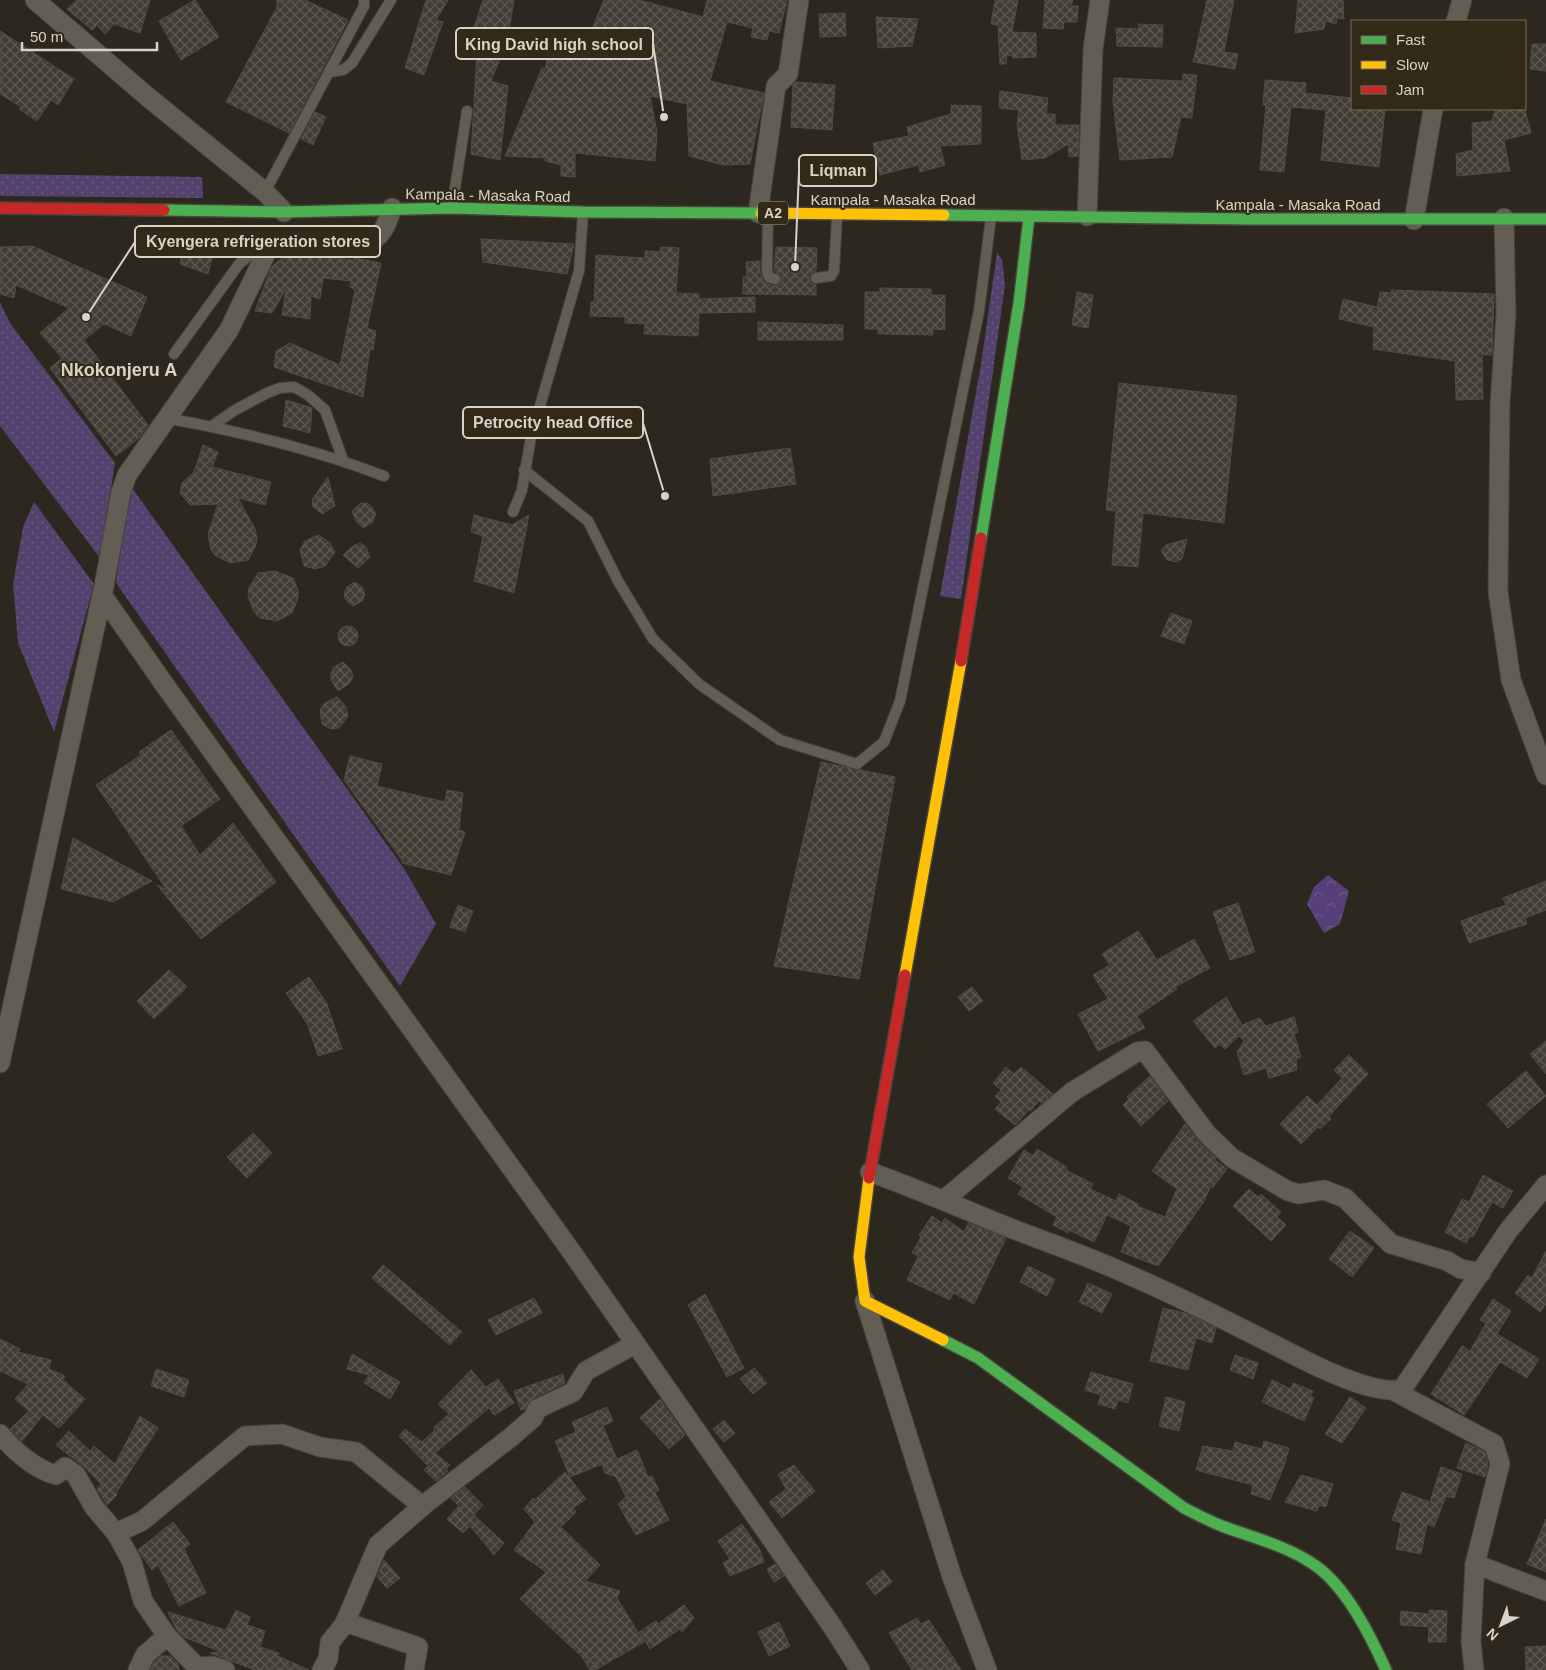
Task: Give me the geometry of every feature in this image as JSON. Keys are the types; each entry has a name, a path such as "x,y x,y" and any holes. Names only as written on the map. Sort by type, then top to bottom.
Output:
{"main road":[{"name":"Kampala - Masaka Road","path":"0,208 284,212 452,208 583,212 992,215 1029,217 1414,220 1546,219"},
{"path":"1029,217 1019,303 956,687 870,1172 859,1257 865,1301 978,1358 1184,1508 1220,1526 1266,1541 1305,1560 1328,1575 1344,1597 1386,1670"}],"street":[{"path":"36,0 149,98 265,192 284,212"},
{"path":"766,213 776,86 788,74 798,0"},
{"path":"766,213 786,86 798,63 804,13 809,0"},
{"path":"1087,216 1093,48 1100,0"},
{"path":"1456,20 1462,0"},
{"path":"1414,220 1433,110"},
{"path":"0,1063 102,595 121,492 127,475 165,418 229,330 268,249 279,244 370,242 379,237 385,229 392,208"},
{"path":"1504,218 1506,314 1500,404 1498,592 1511,680 1546,775"},
{"path":"102,595 571,1251 827,1618 860,1670"},
{"path":"945,1200 1072,1092 1137,1052 1145,1052 1207,1134 1232,1158 1288,1191 1299,1194 1324,1190 1345,1198 1391,1244 1447,1262 1470,1272 1481,1273"},
{"path":"870,1172 1119,1270 1225,1320 1324,1370 1379,1389 1396,1392 1494,1444 1500,1464 1475,1564 1471,1641 1474,1670"},
{"path":"1396,1392 1403,1388 1508,1231 1546,1184"},
{"path":"865,1301 952,1577 987,1670"},
{"path":"322,1670 328,1659 330,1642 345,1622 378,1544 422,1506 533,1418 537,1409 573,1392 586,1371 635,1344"},
{"path":"0,1434 26,1459 46,1472 56,1475 66,1467 76,1475 94,1507 116,1533 132,1562 143,1601 167,1636 196,1668 212,1666 225,1670"},
{"path":"116,1533 142,1521 244,1436 282,1434 320,1447 356,1452 422,1506"},
{"path":"1475,1564 1546,1591"},
{"path":"345,1622 418,1647 414,1670"},
{"path":"138,1670 145,1655 167,1636"}],"lane":[{"path":"265,192 330,72 364,6 364,0"},
{"path":"330,72 343,70 352,63 391,0"},
{"path":"452,208 467,110"},
{"path":"513,512 522,490 531,437 579,271 583,212"},
{"path":"766,213 767,271 769,277 775,279"},
{"path":"816,278 831,276 834,271 837,215"},
{"path":"524,470 588,520 618,581 652,639 699,684 780,740 857,764 884,742 900,701 979,311 992,215"},
{"path":"174,354 239,264 251,254 268,249"},
{"path":"212,426 235,410 267,393 280,388 294,387 308,395 325,410 342,460"},
{"path":"165,418 212,426 342,460 384,476"}],"shaded area":[{"path":"0,174 202,177 203,198 0,196"},
{"path":"997,253 1002,259 1005,285 961,599 940,596 981,364"},
{"path":"0,302 10,323 115,463 100,558 0,426"},
{"path":"130,485 405,870 436,924 400,986 116,583"},
{"path":"34,502 94,584 54,732 18,643 13,584 23,527"}],"green space":[{"path":"1328,875 1349,891 1340,924 1324,933 1307,904 1314,887"}],"building":[{"path":"77,0 150,0 140,33 114,24 105,34 97,25 92,30 67,9"},
{"path":"195,0 219,37 181,60 159,21"},
{"path":"277,0 305,0 348,20 289,133 226,102 277,7"},
{"path":"426,0 448,0 436,20 443,22 424,75 405,68"},
{"path":"483,0 514,0 509,31 511,31 491,81 508,86 500,160 471,154 477,52 467,49"},
{"path":"604,0 639,0 703,17 707,0 787,0 779,33 769,31 767,40 751,37 753,28 727,22 710,81 764,93 750,164 723,165 689,156 687,104 650,96 657,132 655,161 575,153 575,177 561,176 561,165 545,161 545,158 505,156 542,68 545,69 551,40 586,48 590,29 592,29"},
{"path":"995,0 1018,0 1012,32 1036,33 1036,57 1013,58 1013,56 1007,55 1006,64 1000,64 998,25 991,24"},
{"path":"1045,0 1073,0 1071,6 1078,6 1077,22 1064,22 1063,29 1043,28"},
{"path":"1207,0 1234,0 1224,52 1238,54 1235,69 1193,62"},
{"path":"1298,0 1343,0 1344,19 1337,18 1336,24 1326,21 1324,29 1295,33"},
{"path":"845,13 846,36 820,37 819,14"},
{"path":"876,17 918,19 912,46 878,48"},
{"path":"1138,24 1163,25 1162,47 1117,46 1116,28 1139,29"},
{"path":"0,31 74,79 58,105 51,100 37,121 19,109 21,107 0,94"},
{"path":"1532,44 1546,44 1546,71 1530,69"},
{"path":"1183,74 1197,75 1192,118 1181,117 1172,157 1120,160 1113,101 1114,78 1183,81"},
{"path":"1265,80 1306,83 1305,93 1351,98 1351,110 1385,110 1379,167 1321,160 1326,110 1291,107 1284,172 1260,170 1266,105 1263,105"},
{"path":"796,82 835,85 832,130 791,127 793,84"},
{"path":"1000,91 1048,98 1046,114 1055,114 1055,125 1079,125 1078,156 1069,157 1068,144 1045,158 1022,160 1017,124 1019,110 999,108"},
{"path":"951,105 981,106 981,144 940,146 945,165 920,172 918,165 880,175 873,143 909,136 907,127 951,114"},
{"path":"1495,110 1525,110 1531,133 1504,140 1510,171 1457,176 1456,154 1473,150 1472,123 1492,121"},
{"path":"315,112 326,117 313,145 301,139"},
{"path":"481,239 574,244 567,274 483,262"},
{"path":"185,242 214,250 208,274 180,264"},
{"path":"32,246 147,297 131,336 104,324 84,340 148,425 139,438 116,456 50,368 62,358 40,333 69,308 16,285 14,298 0,294 0,247"},
{"path":"661,247 679,248 676,293 699,294 699,299 755,297 755,312 699,313 698,336 644,334 645,324 625,323 625,317 590,316 591,302 594,302 596,255 645,258 645,251 660,252"},
{"path":"776,247 817,248 816,271 811,273 809,278 811,283 816,285 816,295 743,294 743,277 747,276 746,262 760,261 760,273 764,282 773,286 780,284 782,277 774,270"},
{"path":"288,255 354,260 354,258 381,263 367,328 376,331 373,350 370,349 363,397 274,367 276,351 290,343 340,365 355,290 350,287 351,281 323,278 320,299 311,296 310,319 282,315 286,289 272,313 255,311 271,268"},
{"path":"880,288 931,289 931,295 945,295 945,330 933,329 933,335 878,334 878,329 865,329 865,292 880,292"},
{"path":"1392,290 1494,294 1492,355 1482,355 1483,399 1456,400 1455,361 1373,349 1374,327 1339,319 1343,299 1377,307 1380,292 1391,293"},
{"path":"1077,292 1093,295 1088,328 1072,325"},
{"path":"758,322 843,325 843,340 758,340"},
{"path":"1119,383 1237,396 1224,523 1143,513 1138,567 1112,565 1116,511 1106,510"},
{"path":"286,400 312,408 310,433 283,426"},
{"path":"203,445 218,452 212,467 271,482 265,505 238,498 255,529 257,537 256,545 248,560 231,563 216,556 211,550 208,534 218,504 190,505 180,493 182,483 194,472"},
{"path":"790,448 796,484 713,496 710,459"},
{"path":"328,477 335,506 322,514 313,507 312,500"},
{"path":"361,503 369,504 376,513 372,523 363,528 356,521 352,511"},
{"path":"474,515 512,525 529,515 514,593 474,581 483,536 471,532"},
{"path":"318,535 329,542 335,552 325,566 315,569 304,566 300,550 305,541"},
{"path":"1187,539 1182,559 1176,562 1167,560 1161,551 1166,545"},
{"path":"360,543 366,547 370,557 358,568 343,555 353,546"},
{"path":"275,571 293,578 298,590 298,598 292,613 277,621 260,618 254,612 248,596 249,588 258,573"},
{"path":"355,582 363,588 365,595 362,601 353,606 345,599 344,593 347,587"},
{"path":"1171,613 1192,621 1184,644 1161,636"},
{"path":"344,626 352,626 358,632 358,640 352,646 344,646 338,640 338,632"},
{"path":"343,662 351,670 353,677 349,684 338,691 331,680 331,673 334,667"},
{"path":"337,697 346,707 348,716 339,728 331,729 322,724 320,710 325,703"},
{"path":"171,730 220,799 181,826 200,855 233,823 276,882 201,939 157,885 166,889 96,785 141,755 139,752"},
{"path":"350,756 382,764 377,786 445,802 447,790 463,793 459,830 465,832 451,875 402,863 402,860 344,780"},
{"path":"821,762 895,777 859,979 774,966"},
{"path":"73,838 152,881 113,902 61,889"},
{"path":"1546,881 1546,910 1525,918 1527,924 1469,943 1461,921 1506,905 1503,898"},
{"path":"1238,903 1255,952 1230,960 1213,912"},
{"path":"458,905 473,911 465,932 450,927"},
{"path":"1138,931 1157,960 1194,939 1210,968 1175,987 1177,989 1137,1016 1145,1028 1098,1051 1078,1014 1108,999 1093,975 1110,965 1102,954"},
{"path":"169,970 187,987 154,1019 137,1001"},
{"path":"309,977 327,1004 342,1049 318,1056 308,1025 286,993"},
{"path":"972,987 983,1001 969,1011 958,997"},
{"path":"1226,997 1242,1025 1259,1018 1266,1026 1294,1017 1298,1032 1294,1034 1301,1057 1296,1059 1297,1070 1269,1078 1266,1068 1244,1075 1237,1052 1244,1041 1239,1036 1225,1049 1220,1044 1215,1048 1193,1021"},
{"path":"1546,1041 1546,1074 1530,1054"},
{"path":"1349,1055 1368,1074 1329,1116 1331,1119 1320,1129 1318,1127 1301,1144 1280,1124 1307,1096 1317,1105 1342,1078 1334,1070"},
{"path":"1006,1067 1014,1074 1021,1067 1053,1094 1042,1103 1039,1101 1015,1125 995,1109 1001,1102 995,1096 1001,1090 993,1083"},
{"path":"1526,1071 1546,1096 1508,1128 1487,1104"},
{"path":"1150,1076 1168,1101 1141,1126 1123,1105 1129,1099 1127,1097"},
{"path":"1185,1124 1199,1142 1216,1158 1215,1160 1227,1169 1213,1187 1211,1186 1203,1203 1158,1266 1121,1252 1131,1226 1107,1215 1094,1242 1069,1230 1068,1233 1053,1225 1057,1217 1018,1194 1023,1187 1008,1178 1024,1150 1033,1156 1037,1149 1067,1167 1066,1170 1093,1184 1090,1189 1116,1201 1119,1194 1138,1204 1137,1206 1165,1217 1177,1189 1152,1171"},
{"path":"253,1133 272,1153 247,1178 227,1157"},
{"path":"1483,1175 1513,1191 1503,1208 1492,1202 1473,1237 1470,1236 1466,1243 1445,1232 1462,1199 1469,1202"},
{"path":"1249,1189 1258,1197 1261,1194 1281,1212 1277,1217 1286,1225 1271,1241 1233,1206"},
{"path":"932,1216 942,1223 945,1218 964,1232 968,1223 1006,1238 974,1304 953,1293 950,1300 907,1280 918,1256 912,1253 921,1237 919,1235"},
{"path":"1350,1231 1374,1248 1352,1277 1329,1259"},
{"path":"1546,1251 1546,1304 1540,1312 1515,1293 1528,1275 1532,1278"},
{"path":"383,1265 462,1332 450,1345 372,1278"},
{"path":"1028,1266 1055,1279 1047,1296 1020,1282"},
{"path":"1088,1283 1112,1294 1102,1313 1079,1302"},
{"path":"705,1294 744,1368 727,1377 688,1305"},
{"path":"534,1298 542,1313 496,1335 488,1320"},
{"path":"1493,1299 1511,1311 1497,1334 1539,1359 1527,1378 1500,1362 1464,1415 1431,1394 1462,1346 1470,1351 1486,1323 1480,1320"},
{"path":"1163,1308 1185,1313 1216,1328 1212,1343 1196,1338 1188,1370 1150,1361"},
{"path":"0,1339 20,1349 18,1352 51,1360 49,1369 65,1376 63,1380 85,1399 59,1428 43,1415 22,1441 10,1429 29,1411 15,1399 28,1384 0,1371"},
{"path":"352,1354 400,1382 390,1399 364,1383 369,1375 347,1369"},
{"path":"1235,1355 1258,1363 1253,1379 1230,1370"},
{"path":"754,1368 767,1383 753,1394 740,1379"},
{"path":"156,1369 189,1380 184,1397 151,1386"},
{"path":"471,1370 486,1387 498,1379 514,1403 494,1415 489,1408 435,1453 450,1465 446,1469 448,1471 436,1481 424,1470 428,1466 399,1436 405,1429 422,1442 435,1430 433,1428 449,1414 438,1404"},
{"path":"1091,1372 1133,1384 1128,1403 1118,1400 1115,1409 1098,1404 1101,1395 1085,1390"},
{"path":"563,1374 565,1383 532,1399 525,1409 521,1410 514,1391"},
{"path":"1272,1380 1291,1389 1293,1383 1313,1391 1310,1397 1314,1398 1304,1421 1262,1402"},
{"path":"1166,1397 1185,1402 1179,1431 1159,1426"},
{"path":"1350,1397 1366,1408 1342,1443 1325,1434"},
{"path":"660,1399 685,1435 669,1449 640,1418"},
{"path":"607,1407 613,1421 603,1426 617,1459 637,1450 648,1477 652,1476 659,1490 655,1492 669,1520 636,1535 618,1504 626,1497 616,1477 605,1473 602,1464 570,1477 555,1441 576,1432 572,1422"},
{"path":"140,1416 158,1428 116,1493 117,1495 107,1505 97,1489 101,1484 83,1466 56,1445 69,1431 90,1451 94,1446 115,1464"},
{"path":"724,1420 735,1433 724,1442 713,1429"},
{"path":"1264,1441 1289,1448 1270,1500 1251,1494 1253,1485 1196,1470 1203,1446 1233,1451 1235,1442 1262,1449"},
{"path":"1466,1443 1485,1452 1488,1464 1485,1477 1457,1468"},
{"path":"794,1465 815,1491 782,1518 769,1502 786,1489 778,1474"},
{"path":"1441,1467 1462,1474 1454,1498 1446,1496 1434,1527 1427,1524 1421,1554 1396,1549 1401,1523 1392,1520 1402,1492 1430,1502"},
{"path":"565,1472 586,1499 573,1508 576,1512 561,1527 600,1565 585,1581 620,1591 617,1598 644,1642 595,1670 590,1670 582,1657 520,1599 546,1572 514,1550 535,1522 524,1509 533,1498 535,1500"},
{"path":"1301,1475 1333,1484 1326,1507 1319,1505 1317,1511 1285,1502"},
{"path":"465,1487 483,1505 474,1515 504,1543 494,1555 470,1526 463,1533 447,1519 459,1506 451,1498"},
{"path":"1546,1519 1546,1572 1527,1564"},
{"path":"173,1522 190,1544 184,1549 206,1593 179,1606 158,1565 152,1570 138,1550"},
{"path":"742,1524 760,1550 764,1562 730,1576 723,1563 730,1559 718,1541"},
{"path":"384,1560 400,1578 387,1588 377,1577"},
{"path":"775,1564 784,1576 774,1582 767,1569"},
{"path":"883,1570 892,1582 875,1595 866,1583"},
{"path":"684,1605 694,1618 682,1632 680,1629 650,1649 639,1632 656,1621 658,1624"},
{"path":"236,1610 250,1617 247,1625 265,1631 260,1647 279,1653 278,1656 309,1670 255,1670 210,1653 221,1652 184,1637 177,1630 168,1612 226,1630"},
{"path":"1429,1610 1447,1611 1446,1642 1428,1642 1429,1627 1400,1625 1401,1611 1429,1614"},
{"path":"917,1618 921,1624 929,1620 961,1670 912,1670 889,1633"},
{"path":"779,1622 790,1646 769,1656 758,1632"},
{"path":"1546,1646 1546,1670 1526,1670 1525,1647"},
{"path":"161,1656 170,1656 178,1664 179,1670 150,1670 154,1662"}],"traffic: fast":[{"path":"164,210 284,212 452,208 583,212 761,213"},
{"path":"944,215 1245,219 1546,219"},
{"path":"981,538 1019,303 1029,217"},
{"path":"943,1340 978,1358 1184,1508 1217,1524 1294,1553 1316,1566 1327,1575 1348,1600 1365,1628 1386,1670"}],"traffic: slow":[{"path":"761,213 944,215"},
{"path":"905,975 961,661"},
{"path":"869,1178 859,1257 865,1301 943,1340"}],"traffic: jam":[{"path":"0,208 164,210"},
{"path":"961,661 981,538"},
{"path":"869,1178 905,975"}],"place":[{"name":"King David high school","path":"664,117"},
{"name":"Liqman","path":"795,267"},
{"name":"Kyengera refrigeration stores","path":"86,317"},
{"name":"Petrocity head Office","path":"665,496"}],"district":[{"name":"Nkokonjeru A","path":"119,370"}]}
